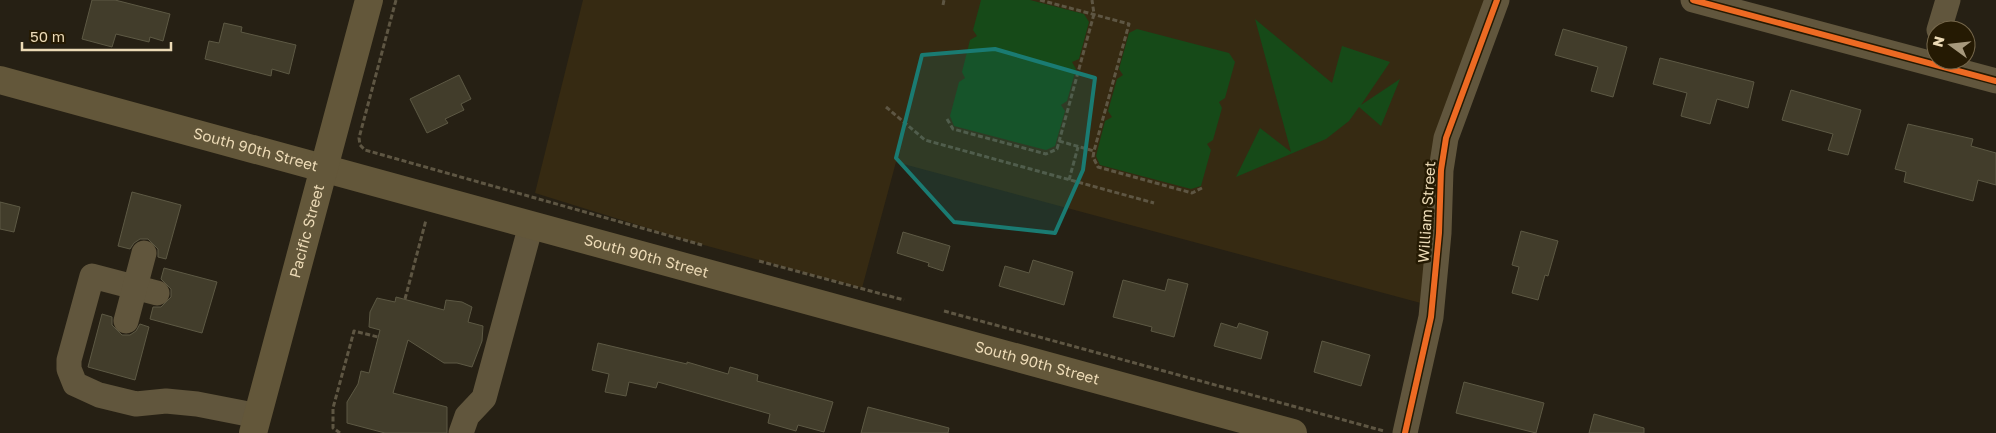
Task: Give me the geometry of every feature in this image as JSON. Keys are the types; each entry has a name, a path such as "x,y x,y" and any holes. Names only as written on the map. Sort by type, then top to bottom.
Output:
{"main road":[{"name":"Pacific Street","path":"256,424 369,0"},
{"name":"South 90th Street","path":"0,80 1292,433"}],"street":[{"name":"William Street","path":"1396,433 1431,317 1439,233 1441,170 1446,138 1497,0"},
{"path":"1693,0 1926,51"},
{"path":"1942,20 1948,0"},
{"path":"1971,70 1996,81"},
{"path":"461,433 467,416 484,398 531,225"},
{"path":"126,320 146,291 144,253"},
{"path":"146,291 92,276 69,360 71,378 75,384 88,392 128,403 181,402 256,424"}],"path":[{"path":"396,0 359,138 360,145 365,150 710,248"},
{"path":"943,6 944,0"},
{"path":"1040,0 1129,24 1094,151 1093,157 1098,167 1192,193 1202,188"},
{"path":"947,119 953,129 1046,154 1057,149 1094,14 1092,0"},
{"path":"886,107 925,140 1154,203"},
{"path":"1059,141 1094,151"},
{"path":"1069,180 1078,146"},
{"path":"405,299 432,198"},
{"path":"755,260 907,301"},
{"path":"936,309 1396,433"},
{"path":"340,433 333,428 333,408 354,331 378,337"}],"highlighted area":[{"path":"995,49 1095,78 1083,170 1055,233 954,222 896,158 922,55"}],"shaded area":[{"path":"583,0 1497,0 1449,127 1432,306 896,162 862,288 689,241 535,193"}],"green space":[{"path":"981,0 1030,0 1084,14 1089,22 1079,59 1072,62 1076,69 1067,101 1061,105 1065,111 1055,146 1046,150 954,126 950,116 959,82 965,78 962,72 970,40 977,36 973,30"},
{"path":"1255,19 1332,83 1342,46 1390,62 1361,105 1400,79 1381,126 1359,107 1349,121 1326,139 1236,177 1260,128 1291,152"},
{"path":"1137,29 1229,53 1235,62 1225,98 1219,102 1222,108 1213,140 1207,144 1211,150 1201,186 1191,189 1100,165 1096,156 1105,121 1112,117 1108,111 1117,79 1123,75 1119,69 1129,33"}],"building":[{"path":"92,0 115,0 170,14 163,41 150,37 149,42 116,34 112,47 82,39"},
{"path":"224,23 242,27 241,32 296,45 289,74 272,69 271,76 205,59 209,41 219,43"},
{"path":"1563,29 1627,47 1613,97 1591,91 1598,67 1555,55"},
{"path":"1660,58 1754,82 1748,108 1717,99 1710,124 1681,116 1687,93 1653,84"},
{"path":"459,75 471,99 461,104 464,110 445,119 448,123 427,133 410,99"},
{"path":"1791,90 1861,110 1848,155 1828,150 1833,134 1782,120"},
{"path":"1908,124 1973,139 1971,146 1996,153 1996,185 1978,180 1973,201 1904,182 1906,172 1895,169"},
{"path":"132,192 181,205 166,259 158,257 158,249 148,239 140,239 130,249 118,246"},
{"path":"0,202 20,207 14,232 0,229"},
{"path":"1521,231 1558,241 1548,276 1545,275 1538,300 1512,293 1519,267 1512,265"},
{"path":"903,232 950,246 943,271 928,266 929,263 897,253"},
{"path":"1033,260 1073,272 1064,305 999,286 1005,266 1029,273"},
{"path":"164,268 217,282 202,333 150,319 153,307 161,307 171,297 171,289 161,279"},
{"path":"1168,279 1188,284 1174,337 1151,331 1152,327 1113,317 1123,280 1165,291"},
{"path":"396,297 444,310 446,300 462,302 472,307 468,322 483,326 482,341 472,367 457,363 444,363 408,340 393,393 447,407 447,433 385,433 347,423 347,402 358,384 361,371 369,373 380,330 369,327 370,312 377,298 395,302"},
{"path":"102,314 112,317 112,325 122,335 130,335 136,331 140,324 149,327 135,380 88,367"},
{"path":"1221,323 1237,328 1239,323 1268,332 1261,359 1214,346"},
{"path":"1322,341 1370,355 1361,386 1314,372"},
{"path":"598,343 687,364 687,362 728,374 730,367 758,375 757,381 833,402 824,432 798,425 796,431 768,423 770,414 658,382 656,388 629,382 626,396 605,392 609,374 592,370"},
{"path":"1464,382 1544,403 1536,433 1456,413"},
{"path":"868,407 949,428 948,433 861,433"},
{"path":"1594,414 1644,428 1644,433 1589,433"}],"cycle path":[{"path":"1405,433 1431,317 1439,233 1441,170 1446,138 1497,0"},
{"path":"1693,0 1996,81"}]}
